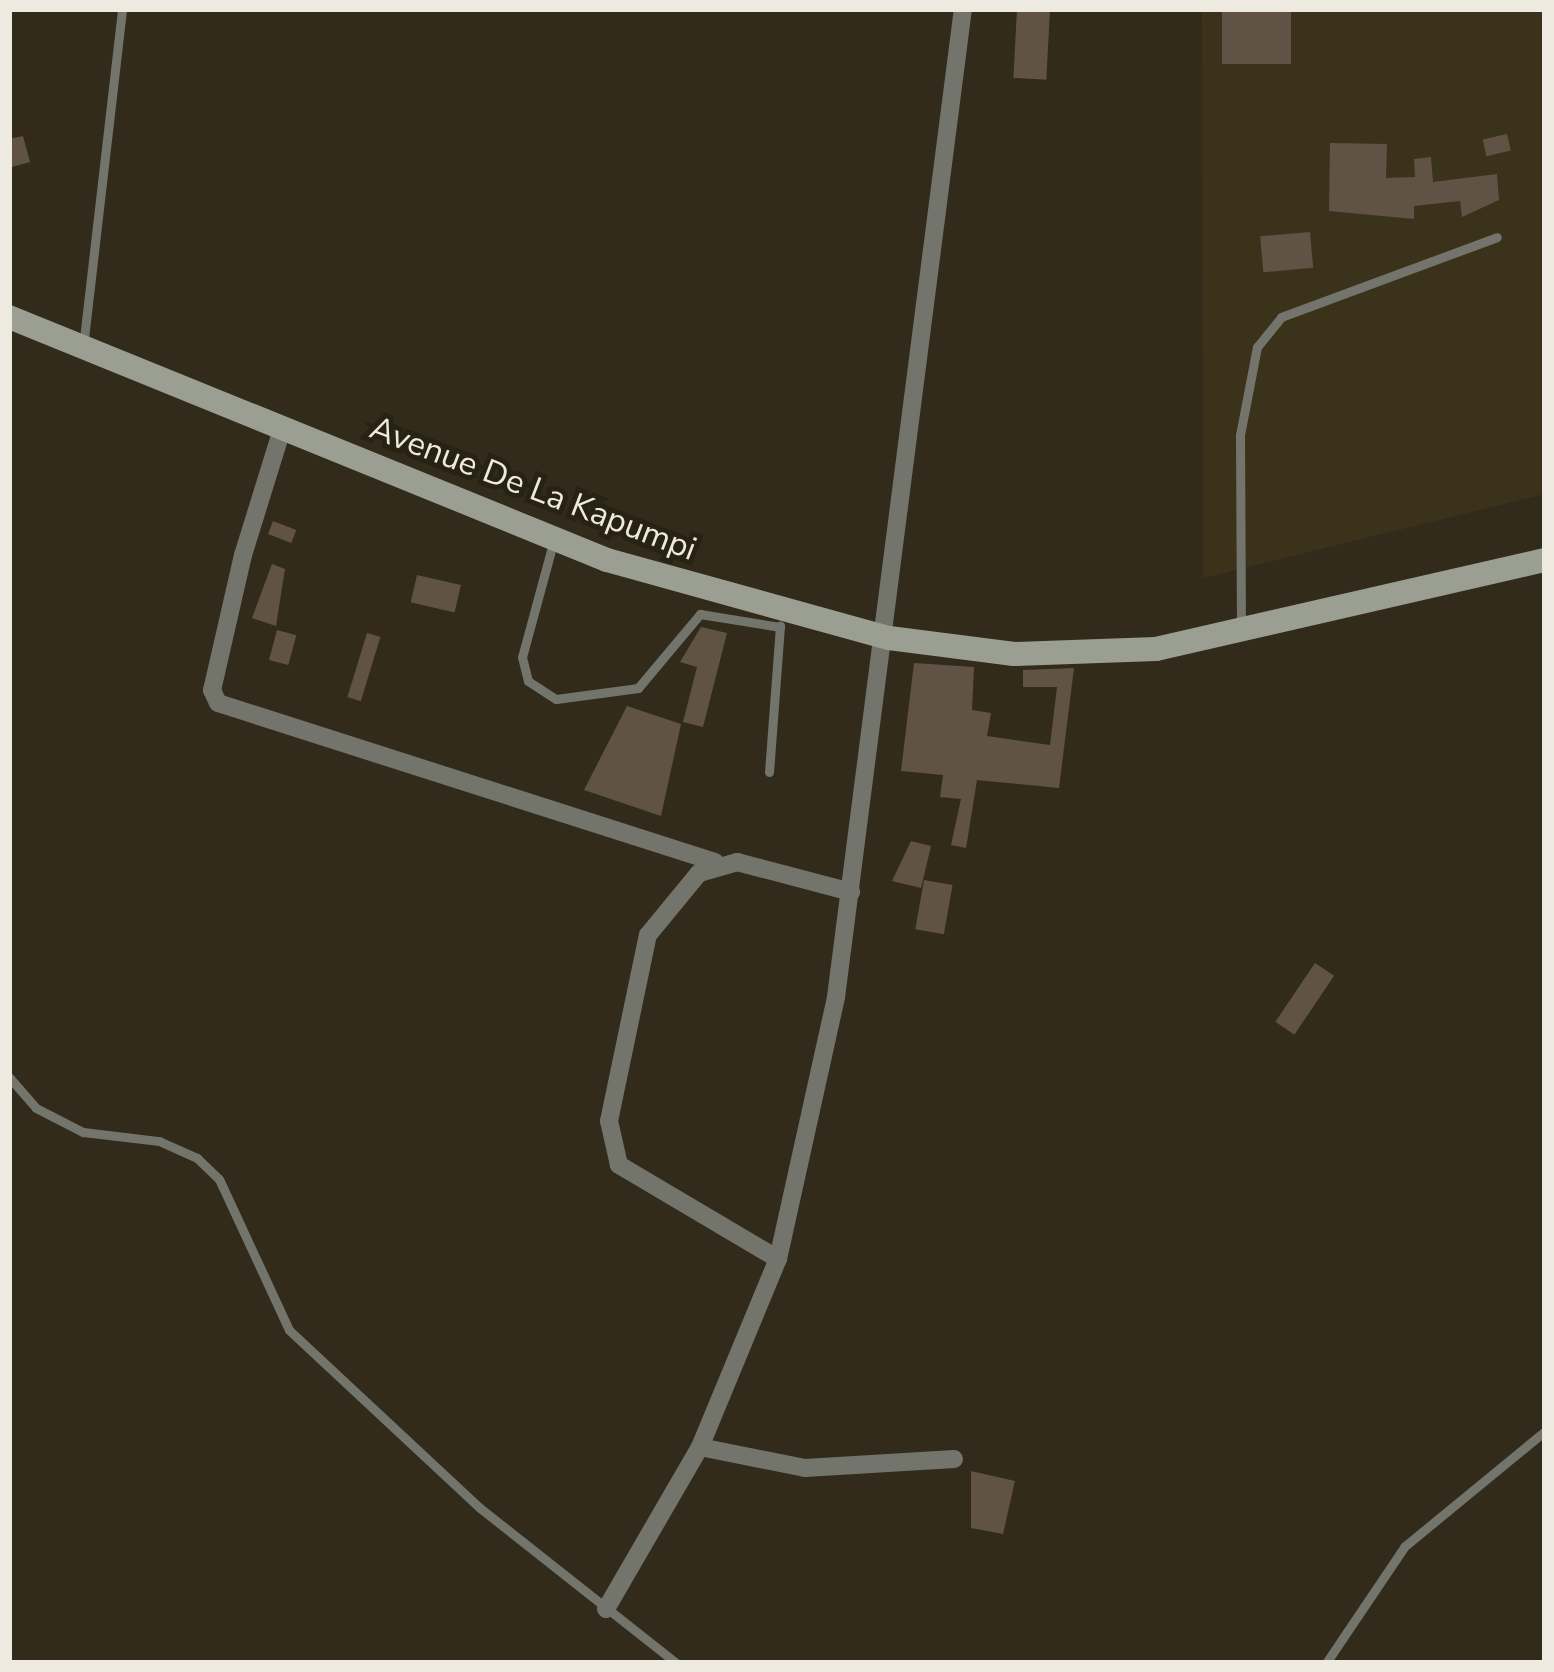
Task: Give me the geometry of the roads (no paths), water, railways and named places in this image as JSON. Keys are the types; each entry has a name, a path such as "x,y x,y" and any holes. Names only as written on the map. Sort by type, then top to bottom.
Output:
{"main road":[{"name":"Avenue De La Kapumpi","path":"9,317 554,538 781,621 1014,654 1241,633 1545,560"}],"street":[{"path":"607,1609 700,1447 778,1259 851,892 889,638 963,9"},
{"path":"283,426 243,555 212,691 218,703 715,862 851,892"},
{"path":"715,862 648,935 610,1148 619,1165 778,1259"},
{"path":"700,1447 805,1468 954,1459"}],"lane":[{"path":"83,347 122,9"},
{"path":"1241,633 1240,435 1257,347 1281,317 1497,236"},
{"path":"554,538 522,657 528,681 556,699 638,688 700,614 781,621 769,772"},
{"path":"9,1077 35,1108 83,1132 160,1141 197,1158 219,1179 289,1330 607,1609 676,1663"},
{"path":"1326,1663 1405,1546 1545,1431"}]}
